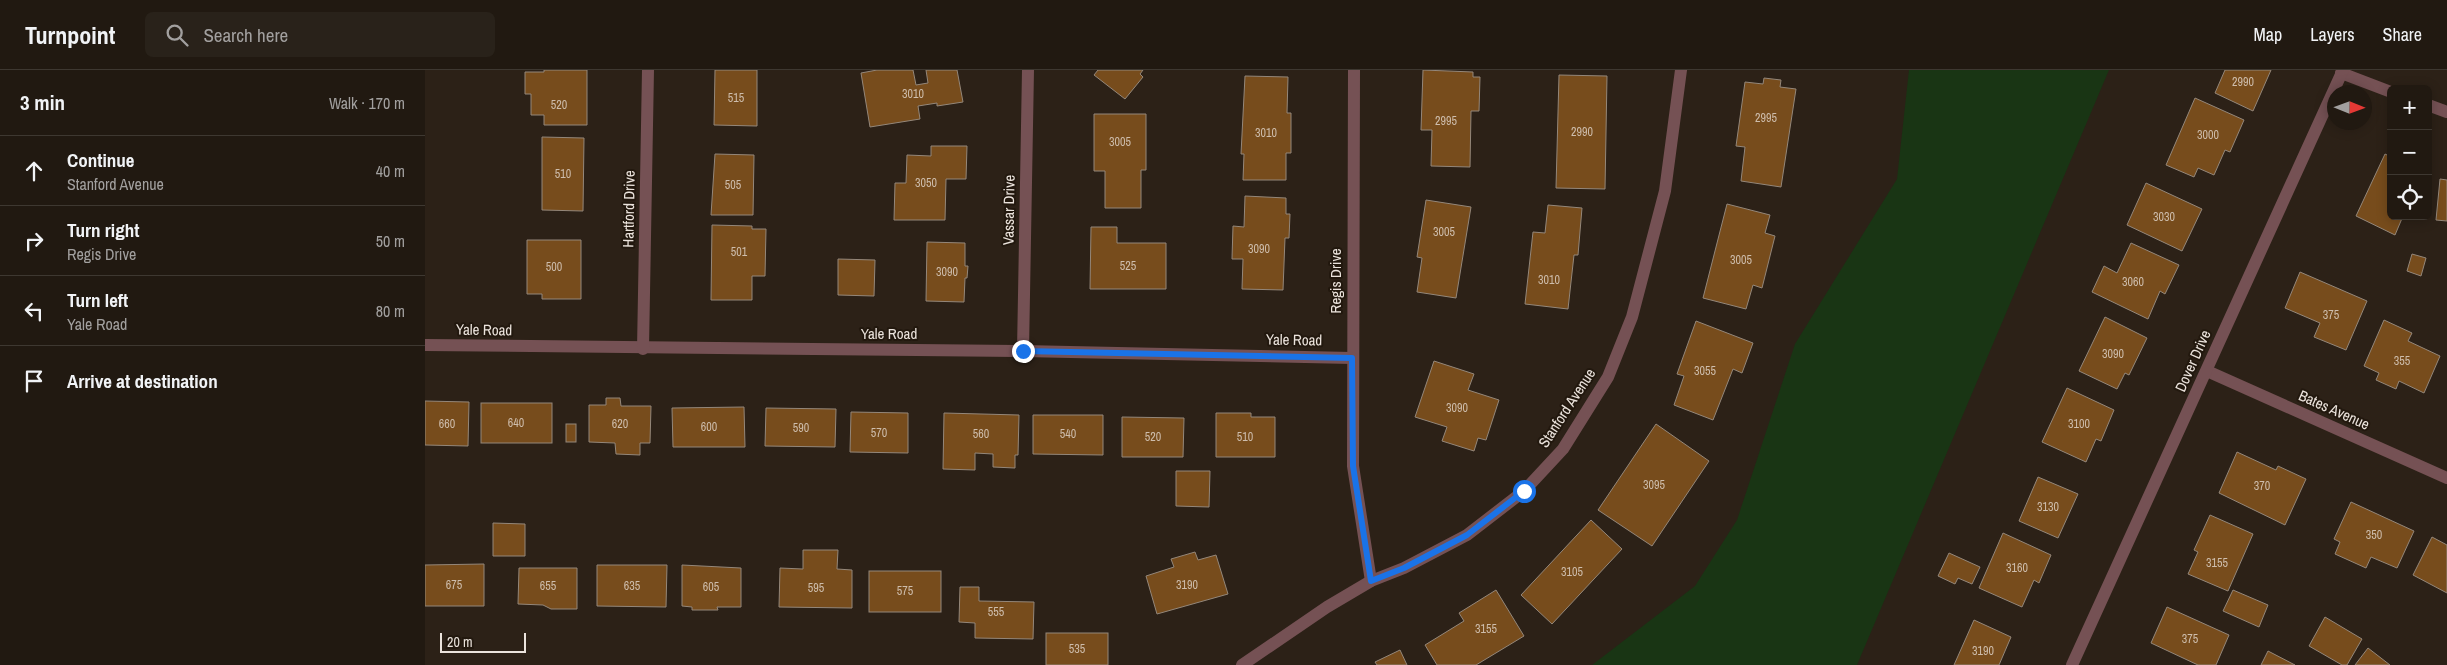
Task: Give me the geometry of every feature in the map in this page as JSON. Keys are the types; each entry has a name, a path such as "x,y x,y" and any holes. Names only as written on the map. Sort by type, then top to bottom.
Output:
{"street":[{"name":"Hartford Drive","path":"643,349 648,70"},
{"name":"Vassar Drive","path":"1023,351 1028,70"},
{"name":"Regis Drive","path":"1354,70 1353,466 1371,581"},
{"name":"Stanford Avenue","path":"1242,665 1327,607 1371,581 1404,568 1467,535 1524,491 1563,449 1608,377 1632,317 1665,192 1681,70"},
{"path":"2342,72 2387,90"},
{"name":"Dover Drive","path":"2072,665 2342,72"},
{"path":"2432,107 2447,112"},
{"name":"Yale Road","path":"425,345 643,349 1023,351 1352,358"},
{"name":"Bates Avenue","path":"2207,371 2447,478"}],"green space":[{"path":"1909,70 2109,70 1857,665 1592,665 1695,586 1737,520 1795,344 1897,179"}],"building":[{"path":"544,70 587,70 587,125 544,125 544,115 531,115 531,94 525,94 525,72 544,72"},
{"path":"715,70 757,70 757,126 714,125"},
{"path":"877,70 913,70 916,85 928,83 926,70 957,70 963,102 937,106 937,103 918,106 920,119 870,127 861,73"},
{"path":"1098,70 1143,70 1140,74 1143,77 1125,99 1094,75"},
{"path":"1423,70 1473,72 1473,77 1480,77 1479,111 1471,111 1470,167 1431,166 1432,130 1421,130"},
{"path":"2225,70 2271,70 2253,111 2215,93"},
{"path":"1559,75 1607,76 1605,189 1556,188"},
{"path":"1245,76 1288,77 1287,113 1291,113 1291,153 1286,153 1286,180 1243,180 1244,154 1241,154"},
{"path":"1764,78 1781,80 1780,87 1796,89 1781,187 1741,181 1745,147 1736,146 1745,82 1763,84"},
{"path":"2195,98 2244,120 2230,152 2225,150 2214,175 2198,168 2194,177 2166,165"},
{"path":"1094,114 1146,114 1146,170 1141,170 1141,208 1105,208 1105,171 1094,171"},
{"path":"542,137 584,138 583,211 542,210"},
{"path":"931,146 967,146 966,179 946,179 945,220 894,220 895,183 906,183 907,155 931,156"},
{"path":"715,154 754,155 753,215 711,215"},
{"path":"2385,154 2387,155 2387,220 2401,220 2395,235 2356,216"},
{"path":"2440,179 2447,180 2447,221 2436,220"},
{"path":"2146,183 2202,209 2182,251 2127,225"},
{"path":"1245,196 1286,198 1286,214 1290,214 1289,238 1285,238 1283,290 1242,289 1243,259 1232,259 1233,226 1244,227"},
{"path":"1426,200 1471,207 1456,298 1417,292 1422,258 1417,257"},
{"path":"1727,204 1770,215 1765,233 1775,236 1762,288 1753,285 1746,309 1703,298"},
{"path":"1548,205 1582,208 1578,255 1574,255 1568,309 1525,304 1533,232 1545,233"},
{"path":"712,225 752,226 752,229 766,229 765,276 752,276 752,300 711,300"},
{"path":"1091,227 1117,227 1117,243 1166,243 1166,289 1090,289"},
{"path":"527,240 581,240 581,299 542,299 542,294 527,294"},
{"path":"927,242 965,243 965,266 968,266 967,278 965,278 964,302 926,301"},
{"path":"2131,243 2179,265 2165,294 2160,291 2148,319 2092,292 2104,266 2117,273"},
{"path":"2412,254 2426,258 2421,276 2407,271"},
{"path":"838,259 875,260 874,296 838,295"},
{"path":"2300,272 2367,301 2346,350 2314,337 2320,323 2285,308"},
{"path":"2105,317 2147,338 2129,375 2125,373 2117,389 2079,371"},
{"path":"2384,320 2412,333 2408,341 2440,356 2424,393 2399,381 2396,389 2376,380 2379,373 2364,366"},
{"path":"1696,321 1753,343 1742,373 1733,369 1713,420 1674,405 1684,376 1677,374"},
{"path":"1434,361 1474,374 1468,390 1499,400 1486,440 1478,438 1474,451 1442,441 1447,427 1415,417"},
{"path":"2067,388 2114,410 2101,441 2096,439 2086,462 2042,442"},
{"path":"606,398 620,398 621,406 651,406 650,443 640,443 640,455 616,454 615,443 589,442 589,405 606,405"},
{"path":"425,401 469,402 468,446 425,445"},
{"path":"481,403 552,403 552,443 481,443"},
{"path":"744,407 745,447 673,447 672,408"},
{"path":"766,408 836,409 835,447 765,446"},
{"path":"851,412 908,413 908,453 850,452"},
{"path":"944,413 1019,415 1018,455 1015,455 1015,468 993,467 993,454 975,453 975,470 943,469"},
{"path":"1216,413 1251,413 1251,417 1275,417 1275,457 1216,457"},
{"path":"1033,415 1103,415 1103,455 1033,454"},
{"path":"1122,417 1184,418 1183,457 1122,457"},
{"path":"566,424 576,424 576,442 566,442"},
{"path":"1656,424 1709,461 1652,546 1598,510"},
{"path":"2237,452 2276,470 2278,466 2306,479 2285,525 2219,493"},
{"path":"1176,471 1210,471 1209,507 1176,506"},
{"path":"2038,477 2078,494 2058,538 2019,521"},
{"path":"2351,502 2414,531 2397,568 2371,557 2366,568 2335,554 2340,542 2334,539"},
{"path":"2210,515 2253,534 2228,591 2188,574 2198,552 2194,550"},
{"path":"1591,520 1622,549 1552,624 1521,595"},
{"path":"493,523 525,524 525,556 493,556"},
{"path":"2003,533 2051,555 2039,583 2034,580 2022,607 1979,588"},
{"path":"2432,537 2447,545 2447,593 2413,575"},
{"path":"803,550 838,550 837,569 852,570 852,608 779,607 780,568 803,569"},
{"path":"1195,552 1198,560 1216,555 1228,594 1157,614 1146,576 1174,567 1171,559"},
{"path":"1949,553 1980,567 1972,584 1958,578 1955,584 1938,576"},
{"path":"484,564 484,606 425,606 425,565"},
{"path":"597,565 667,565 666,607 597,606"},
{"path":"682,565 741,568 741,607 717,607 718,610 692,610 692,607 682,606"},
{"path":"519,568 577,568 577,609 551,609 543,605 518,604"},
{"path":"869,571 941,571 941,612 869,612"},
{"path":"960,587 979,587 979,601 1034,602 1033,639 975,638 975,623 959,622"},
{"path":"1496,590 1524,636 1476,665 1437,665 1425,645 1464,621 1459,613"},
{"path":"2233,590 2268,605 2259,627 2223,611"},
{"path":"2167,607 2229,635 2216,665 2198,665 2151,643"},
{"path":"2325,617 2362,639 2347,665 2342,665 2309,646"},
{"path":"1974,620 2011,637 1999,665 1954,665"},
{"path":"1046,633 1108,633 1108,665 1046,665"},
{"path":"2368,648 2390,665 2355,665"},
{"path":"1400,650 1407,665 1377,665 1375,662"},
{"path":"2268,651 2295,665 2261,665"}],"route":[{"path":"1023,351 1352,358 1353,466 1371,581 1404,568 1467,535 1524,491"}]}
